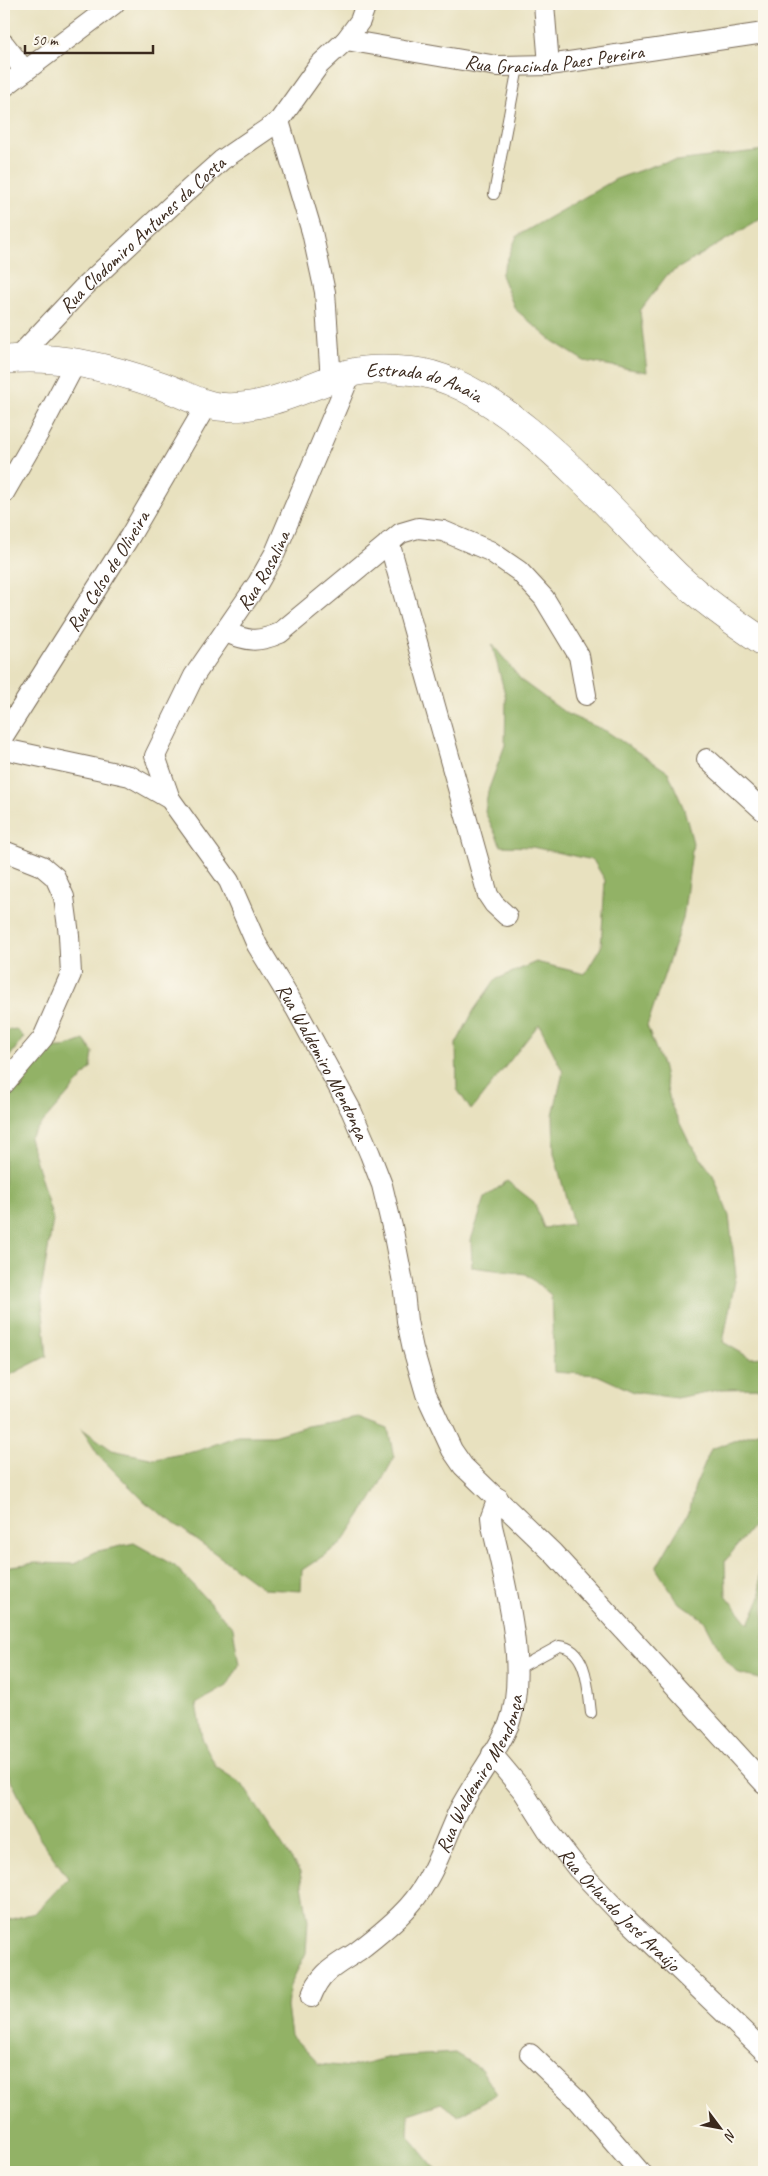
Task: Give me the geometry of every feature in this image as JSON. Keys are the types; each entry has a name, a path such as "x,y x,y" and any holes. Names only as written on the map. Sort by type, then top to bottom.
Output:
{"street":[{"path":"4,88 25,70 114,4"},
{"name":"Rua Clodomiro Antunes da Costa","path":"10,359 82,289 222,160 279,121 319,65 346,40 360,20 366,4"},
{"path":"544,4 549,64"},
{"name":"Rua Gracinda Paes Pereira","path":"346,40 497,66 518,67 764,33"},
{"path":"4,44 25,70"},
{"path":"279,121 312,232 341,377"},
{"name":"Estrada do Anaia","path":"10,359 40,358 76,362 128,374 207,404 227,408 243,407 306,390 341,377 386,369 414,371 464,387 505,414 547,446 679,578 764,642"},
{"path":"4,492 38,434 76,362"},
{"name":"Rua Rosalina","path":"130,776 149,766 194,676 258,583 275,553 341,377"},
{"name":"Rua Celso de Oliveira","path":"4,736 130,536 207,404"},
{"path":"225,632 248,640 265,639 280,633 401,534 418,528 442,531 490,551 519,571 544,598 579,656 586,695"},
{"path":"389,542 488,895 494,904 507,916"},
{"name":"Rua Waldemiro Mendonça","path":"4,749 130,776 170,798 229,881 257,945 296,1009 351,1110 382,1185 404,1282 411,1340 426,1394 452,1450 463,1466 498,1498 616,1621 764,1783"},
{"path":"155,756 170,798"},
{"path":"707,759 764,811"},
{"path":"4,850 42,866 54,877 64,897 69,935 70,974 43,1038 4,1084"},
{"name":"Rua Waldemiro Mendonça","path":"311,1998 317,1982 330,1969 358,1950 410,1906 436,1861 469,1790 505,1732 515,1703 517,1669 510,1613 491,1517 498,1498"},
{"name":"Rua Orlando José Araújo","path":"492,1754 523,1791 547,1829 578,1869 618,1911 764,2051"},
{"path":"530,2054 577,2099 640,2172"}],"lane":[{"path":"494,194 518,67"},
{"path":"517,1669 560,1646 572,1650 580,1659 591,1713"}],"green space":[{"path":"764,150 764,217 667,275 640,311 647,372 584,361 551,340 515,309 501,275 517,236 616,179 661,163"},
{"path":"492,644 522,681 567,714 606,731 668,772 684,809 693,843 683,919 647,1026 662,1065 671,1105 689,1142 713,1175 729,1216 736,1276 723,1342 750,1358 764,1357 764,1388 723,1389 676,1398 634,1392 597,1375 554,1372 551,1295 526,1274 472,1267 471,1240 485,1198 507,1181 534,1202 544,1228 573,1224 554,1153 553,1115 563,1072 539,1024 471,1110 457,1089 456,1044 474,1010 495,980 536,962 585,974 601,947 605,880 593,860 532,847 501,846 485,812 488,791 505,745 506,698"},
{"path":"16,1029 24,1037 4,1064 4,1031"},
{"path":"84,1040 93,1052 91,1068 29,1138 53,1220 41,1291 47,1356 4,1378 4,1095 37,1058 53,1048 62,1048"},
{"path":"359,1417 388,1428 394,1458 371,1500 341,1544 302,1570 301,1591 264,1589 145,1502 99,1456 81,1428 112,1450 155,1459 197,1451 237,1436 273,1436 306,1426"},
{"path":"764,1430 764,1512 725,1561 726,1595 749,1624 761,1596 758,1561 764,1553 764,1680 739,1674 724,1658 704,1620 677,1601 656,1568 690,1509 695,1486 711,1449"},
{"path":"134,1543 175,1566 233,1628 239,1665 227,1686 196,1704 202,1738 216,1767 242,1784 300,1872 308,1920 306,1953 290,1985 287,2007 291,2035 319,2064 350,2067 390,2057 455,2053 481,2069 497,2094 458,2116 441,2103 409,2114 408,2135 435,2168 435,2172 4,2172 4,1921 35,1913 68,1878 40,1839 4,1766 4,1569 10,1566 36,1563 74,1564 94,1552"}]}
